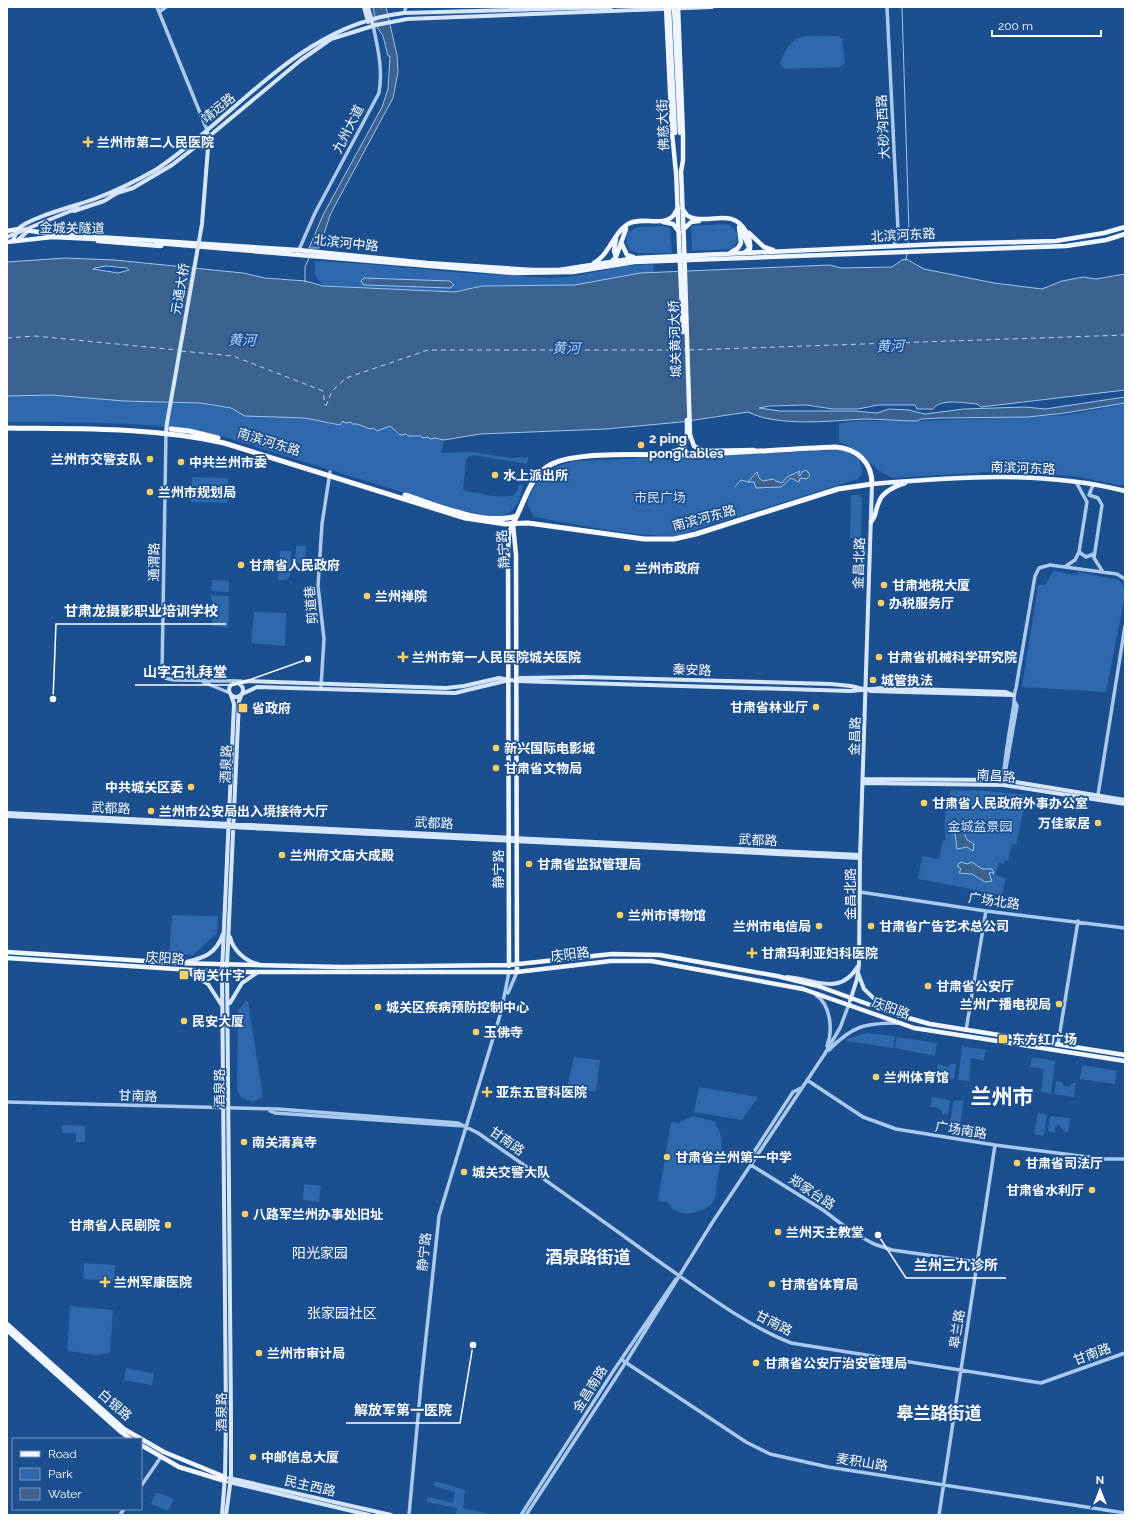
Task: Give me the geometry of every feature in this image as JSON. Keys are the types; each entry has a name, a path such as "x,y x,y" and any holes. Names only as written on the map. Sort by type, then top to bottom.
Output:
{"highway":[{"name":"南滨河东路","path":"7,425 166,428 224,443 469,515 497,518 517,516"},
{"name":"南滨河东路","path":"7,428 166,428"},
{"path":"513,523 532,482 539,474 551,464 574,457 836,447 848,449 858,454 866,462 871,471 872,484"},
{"name":"南滨河东路","path":"329,474 465,518 505,524 528,523 644,539 674,538 696,534 838,489 872,484"}],"main road":[{"path":"364,7 371,19"},
{"name":"九州大道","path":"368,7 372,25"},
{"name":"靖远路","path":"19,229 36,219 98,198 131,183 169,161 297,56 329,35 371,19 404,13 611,7"},
{"path":"677,7 683,154 679,172"},
{"name":"靖远路","path":"19,239 29,230 57,217 104,201 117,193 133,188 159,174 208,138 313,51 331,39 372,25 390,21 677,7 712,7"},
{"name":"佛慈大街","path":"677,7 677,133"},
{"path":"667,8 672,140 679,172"},
{"name":"佛慈大街","path":"667,8 677,133 681,242"},
{"name":"元通大桥","path":"166,428 202,224 208,148 207,130"},
{"path":"7,237 117,193"},
{"path":"626,263 618,259 619,240 628,224 636,221 666,219 672,217 680,208 689,217 729,218 735,220 764,247 781,252"},
{"path":"583,266 600,259 619,240 628,227 639,223 669,222 681,231 687,224 696,221 727,220 739,227 744,233 749,249 754,253 766,257"},
{"path":"728,254 735,250 741,243 739,227"},
{"name":"北滨河东路","path":"682,258 744,253 894,246 1056,241 1104,233 1125,227"},
{"path":"13,240 19,229"},
{"name":"北滨河中路","path":"7,231 19,229 51,234 298,252"},
{"path":"733,258 749,249 750,241 745,229"},
{"name":"北滨河东路","path":"682,258 900,253 1066,246 1106,240 1125,234"},
{"path":"7,242 19,239 51,237 164,247 176,245"},
{"name":"金城关隧道","path":"7,242 52,237 137,241 176,245"},
{"path":"619,240 627,255 636,258"},
{"name":"城关黄河大桥","path":"681,242 689,435"},
{"name":"北滨河中路","path":"176,245 307,252 513,273 559,273 626,263 682,258"},
{"name":"北滨河中路","path":"316,253 513,270 559,270 618,259 682,258"},
{"path":"599,267 606,266 612,261"},
{"path":"689,435 694,446 703,451 764,450"},
{"path":"656,455 682,450 689,435"},
{"name":"南滨河东路","path":"872,484 998,476 1093,484 1125,491"},
{"path":"871,522 876,516 879,500 883,495 907,481"},
{"name":"金昌北路","path":"866,690 872,484"},
{"name":"静宁路","path":"510,972 508,549 509,533 513,523"},
{"name":"静宁路","path":"513,523 516,548 517,972"},
{"name":"秦安路","path":"321,686 446,688 464,686 499,678 516,681 866,690 882,688 1006,692 1013,695"},
{"path":"250,681 321,686 257,687 237,697 230,694 231,686 236,683 250,681"},
{"path":"236,683 240,684 243,688 242,694"},
{"name":"金昌路","path":"863,781 866,690"},
{"name":"酒泉路","path":"226,1515 231,1480 226,1108 222,972 225,965 228,826 234,704 230,694"},
{"name":"酒泉路","path":"226,930 234,826 238,708 242,694"},
{"name":"金昌北路","path":"850,1001 859,964 860,857 863,781"},
{"name":"南昌路","path":"863,781 1003,783 1098,795 1125,800"},
{"name":"南昌路","path":"1003,783 1125,804"},
{"name":"武都路","path":"7,814 228,826 516,838 860,857"},
{"path":"181,964 205,958 217,945 226,930"},
{"path":"226,930 232,944 244,957 254,963 268,966"},
{"name":"庆阳路","path":"7,952 181,964 268,966 509,965 612,954 660,955 777,976 818,986 914,1028 1125,1061"},
{"name":"庆阳路","path":"7,958 222,972 517,972 611,961 651,961 803,989 930,1024 1125,1055"},
{"path":"777,976 826,984 835,984 848,979 859,964"},
{"name":"酒泉路","path":"222,1515 225,1479 226,1108 228,1007 228,972 225,965"},
{"path":"184,970 208,984 222,1006"},
{"path":"228,1007 234,993 242,983 258,972"},
{"path":"858,973 864,989 887,1011"},
{"name":"白银路","path":"7,1324 124,1429 140,1438"},
{"name":"白银路","path":"7,1330 130,1438"},
{"name":"白银路","path":"142,1439 164,1452 225,1479"},
{"path":"142,1446 179,1467 225,1479"},
{"name":"民主西路","path":"225,1479 391,1515"},
{"name":"民主西路","path":"231,1480 368,1515"}],"street":[{"path":"157,7 207,130"},
{"path":"159,12 166,7"},
{"path":"404,13 406,7"},
{"name":"大砂沟西路","path":"887,7 898,230 894,246"},
{"name":"九州大道","path":"298,252 315,213 379,92 382,77 381,64 372,25"},
{"name":"通渭路","path":"166,428 162,674 165,678 250,681"},
{"name":"剪道巷","path":"321,686 324,639 318,586 322,524 329,474"},
{"path":"1065,566 1072,563 1079,552 1086,502 1076,482"},
{"path":"1093,484 1089,495 1098,498 1102,506 1094,554 1096,563 1102,572"},
{"path":"1079,552 1086,557 1094,554"},
{"path":"1003,783 1004,764 1014,707 1013,695 1016,688 1035,576 1039,568 1045,565 1065,566 1117,574 1125,579"},
{"path":"1098,795 1125,626"},
{"path":"199,680 230,694"},
{"path":"223,681 236,683"},
{"name":"广场北路","path":"860,892 986,911 1078,921 1125,928"},
{"path":"966,1030 986,911"},
{"path":"1058,1044 1078,921"},
{"name":"静宁路","path":"409,1515 439,1216 505,999 510,972"},
{"name":"静宁路","path":"505,999 517,972"},
{"path":"803,989 819,997 829,1017 831,1031 824,1055"},
{"name":"金昌南路","path":"526,1515 679,1276 824,1055 840,1028 850,1001"},
{"path":"824,1055 846,1033 860,1027 882,1023 901,1023"},
{"name":"广场南路","path":"807,1080 863,1117 880,1125 896,1129 995,1145 1104,1159 1125,1159"},
{"name":"甘南路","path":"7,1102 269,1110 275,1113 466,1126 679,1276 751,1323 772,1335 791,1343 1041,1383 1125,1353"},
{"name":"皋兰路","path":"939,1515 995,1145"},
{"name":"郑家台路","path":"751,1165 823,1210 852,1232 874,1244 892,1250 977,1262"},
{"name":"金昌南路","path":"521,1515 624,1361"},
{"name":"麦积山路","path":"624,1361 746,1442 770,1454 811,1464 1125,1513"},
{"path":"142,1485 161,1457"}],"green space":[{"path":"809,36 838,36 842,39 845,63 840,67 785,69 780,64 790,45 795,40"},
{"path":"726,224 733,228 737,234 737,242 732,249 692,251 691,226"},
{"path":"662,226 670,228 672,253 638,253 630,250 626,243 627,233 638,227"},
{"path":"315,261 551,278 576,276 624,266 653,264 654,272 626,275 575,285 475,287 462,292 455,292 323,286 315,275"},
{"path":"52,395 124,401 201,403 231,408 245,416 305,418 338,424 343,421 345,423 351,422 352,424 378,430 390,426 397,433 402,435 424,438 428,437 429,439 443,439 441,453 473,452 510,458 529,457 527,464 473,455 466,459 463,490 505,497 515,494 519,485 523,485 519,499 514,508 508,513 501,516 483,515 460,510 221,436 168,427 115,423 7,422 7,396"},
{"path":"1125,404 1125,486 1072,476 1004,471 894,478 880,471 855,450 839,442 839,423 857,421 918,421 1066,415"},
{"name":"市民广场","path":"840,450 859,459 863,473 858,479 675,536 657,536 622,532 534,517 527,503 539,479 544,474 558,466 577,461"},
{"path":"192,477 228,478 227,503 191,502"},
{"path":"851,495 859,495 862,498 861,538 850,538"},
{"path":"296,546 306,546 305,564 295,563"},
{"path":"280,551 291,551 290,576 286,580 278,580"},
{"path":"1053,571 1077,575 1078,572 1119,580 1123,585 1125,595 1106,692 1022,687 1038,585 1045,585"},
{"path":"913,578 929,578 928,592 913,591"},
{"path":"212,580 229,581 229,592 211,591"},
{"path":"210,595 229,596 228,628 212,626 213,605"},
{"path":"254,612 286,613 285,646 251,643"},
{"name":"金城盆景园","path":"951,790 988,791 1027,795 1016,845 1012,844 1008,861 1005,860 1004,864 999,863 995,875 1006,878 1002,895 918,879 922,856 939,859 943,841 946,840 945,815"},
{"path":"172,915 218,916 217,933 193,955 169,954"},
{"path":"246,1000 248,1002 263,1097 253,1102 241,1098 237,1090 238,1011"},
{"path":"867,1033 895,1036 893,1048 846,1041 850,1038"},
{"path":"897,1037 937,1043 935,1056 895,1048"},
{"path":"962,1046 986,1050 984,1060 971,1058 969,1081 958,1080"},
{"path":"574,1057 600,1060 596,1092 567,1087"},
{"path":"1032,1057 1055,1061 1051,1094 1041,1092 1044,1069 1030,1067"},
{"path":"938,1064 949,1067 950,1064 956,1064 954,1079 936,1076"},
{"path":"1082,1065 1117,1071 1115,1084 1080,1079"},
{"path":"1056,1081 1069,1087 1073,1083 1076,1083 1074,1097 1054,1094"},
{"path":"699,1087 758,1097 742,1120 694,1112"},
{"path":"932,1097 950,1100 948,1114 942,1115 942,1111 936,1107 930,1107"},
{"path":"954,1100 964,1101 960,1123 950,1122"},
{"path":"1038,1113 1047,1115 1044,1136 1034,1134"},
{"path":"692,1116 714,1121 721,1135 722,1150 716,1196 714,1200 707,1208 695,1212 683,1213 672,1208 668,1202 658,1201 671,1122 679,1123"},
{"path":"1050,1116 1070,1118 1068,1132 1065,1132 1059,1125 1055,1127 1055,1133 1048,1131"},
{"path":"62,1125 85,1126 85,1142 76,1142 76,1133 62,1133"},
{"path":"304,1184 321,1186 319,1202 303,1200"},
{"path":"84,1263 115,1265 114,1281 83,1279"},
{"path":"70,1306 113,1310 110,1353 96,1355 67,1351"},
{"path":"126,1368 154,1374 152,1385 124,1380"},
{"path":"435,1481 465,1490 463,1508 494,1515 459,1515 456,1514 457,1508 426,1502 428,1497 453,1503 455,1492 434,1486"},
{"path":"156,1492 174,1499 168,1511 151,1504"}],"water":[{"path":"373,7 386,7 397,55 398,72 393,98 331,213 319,248 309,248 323,215 382,107 388,89 390,56 388,56 383,36 377,27"},
{"name":"黄河","path":"66,258 115,260 243,273 265,278 305,281 323,286 455,292 482,286 575,285 640,273 830,265 841,268 892,267 906,259 924,269 994,283 1042,289 1062,281 1083,277 1096,279 1125,274 1125,390 981,407 977,404 947,402 941,403 933,409 917,409 915,405 878,405 858,409 833,409 806,405 769,406 759,408 780,411 854,411 877,413 889,409 909,410 925,414 964,409 1025,407 1045,409 1125,397 1125,403 1065,413 1028,417 939,418 921,419 917,421 864,419 805,422 774,420 760,417 748,412 681,422 606,429 480,434 444,440 435,438 430,439 428,437 422,438 421,436 408,436 406,434 400,435 390,426 377,431 373,428 370,429 357,424 352,424 351,422 345,423 343,421 340,425 305,418 245,416 231,408 201,403 124,401 52,395 7,396 7,262","holes":["106,266 127,268 129,270 118,273 93,269"]},
{"path":"364,278 450,281 454,285 450,288 364,285 361,281"},
{"path":"805,470 810,475 807,479 800,478 799,482 791,478 781,487 756,488 754,482 748,482 757,472 759,478 763,481 773,479 782,483 787,477 800,471 798,475 800,476"},
{"path":"960,823 967,840 974,844 973,851 967,847 957,849 955,834 950,824"},
{"path":"961,862 967,864 972,862 982,869 992,869 994,874 991,872 989,873 992,881 985,882 972,874 959,873 961,869 958,867 958,864"}],"waterway":[{"path":"902,7 909,233 908,244"},
{"path":"906,260 907,253"},
{"path":"305,282 305,267 309,258"},
{"path":"735,487 741,480 748,482"}],"ferry route":[{"path":"689,350 1125,335"},
{"path":"7,338 35,336 178,350"},
{"path":"326,406 332,391 346,378 428,350 685,350"},
{"path":"181,351 233,356 323,391 325,405"}],"place":[{"name":"兰州市第二人民医院","path":"88,142"},
{"name":"2 ping pong tables","path":"641,445"},
{"name":"兰州市交警支队","path":"150,459"},
{"name":"中共兰州市委","path":"181,462"},
{"name":"水上派出所","path":"495,475"},
{"name":"兰州市规划局","path":"150,492"},
{"name":"甘肃省人民政府","path":"241,565"},
{"name":"兰州市政府","path":"627,568"},
{"name":"甘肃地税大厦","path":"884,585"},
{"name":"兰州禅院","path":"367,596"},
{"name":"办税服务厅","path":"881,603"},
{"name":"兰州市第一人民医院城关医院","path":"403,657"},
{"name":"甘肃省机械科学研究院","path":"879,657"},
{"name":"山字石礼拜堂","path":"308,659"},
{"name":"城管执法","path":"873,680"},
{"name":"甘肃龙摄影职业培训学校","path":"53,699"},
{"name":"甘肃省林业厅","path":"816,707"},
{"name":"省政府","path":"243,708"},
{"name":"新兴国际电影城","path":"496,748"},
{"name":"甘肃省文物局","path":"496,768"},
{"name":"中共城关区委","path":"191,787"},
{"name":"甘肃省人民政府外事办公室","path":"924,803"},
{"name":"兰州市公安局出入境接待大厅","path":"151,811"},
{"name":"万佳家居","path":"1098,823"},
{"name":"兰州府文庙大成殿","path":"282,855"},
{"name":"甘肃省监狱管理局","path":"529,864"},
{"name":"兰州市博物馆","path":"620,915"},
{"name":"兰州市电信局","path":"819,926"},
{"name":"甘肃省广告艺术总公司","path":"871,926"},
{"name":"甘肃玛利亚妇科医院","path":"752,953"},
{"name":"南关什字","path":"184,975"},
{"name":"甘肃省公安厅","path":"928,986"},
{"name":"兰州广播电视局","path":"1059,1004"},
{"name":"城关区疾病预防控制中心","path":"378,1007"},
{"name":"民安大厦","path":"184,1021"},
{"name":"玉佛寺","path":"476,1032"},
{"name":"东方红广场","path":"1003,1039"},
{"name":"兰州体育馆","path":"876,1077"},
{"name":"亚东五官科医院","path":"487,1092"},
{"name":"南关清真寺","path":"244,1142"},
{"name":"甘肃省兰州第一中学","path":"667,1157"},
{"name":"甘肃省司法厅","path":"1017,1163"},
{"name":"城关交警大队","path":"464,1172"},
{"name":"甘肃省水利厅","path":"1092,1190"},
{"name":"八路军兰州办事处旧址","path":"245,1214"},
{"name":"甘肃省人民剧院","path":"168,1225"},
{"name":"兰州天主教堂","path":"778,1232"},
{"name":"兰州三九诊所","path":"878,1235"},
{"name":"兰州军康医院","path":"105,1282"},
{"name":"甘肃省体育局","path":"772,1284"},
{"name":"解放军第一医院","path":"473,1345"},
{"name":"兰州市审计局","path":"259,1353"},
{"name":"甘肃省公安厅治安管理局","path":"756,1363"},
{"name":"中邮信息大厦","path":"253,1457"}],"district":[{"name":"兰州市","path":"1002,1096"},
{"name":"阳光家园","path":"320,1253"},
{"name":"酒泉路街道","path":"588,1257"},
{"name":"张家园社区","path":"342,1313"},
{"name":"皋兰路街道","path":"939,1413"}]}
